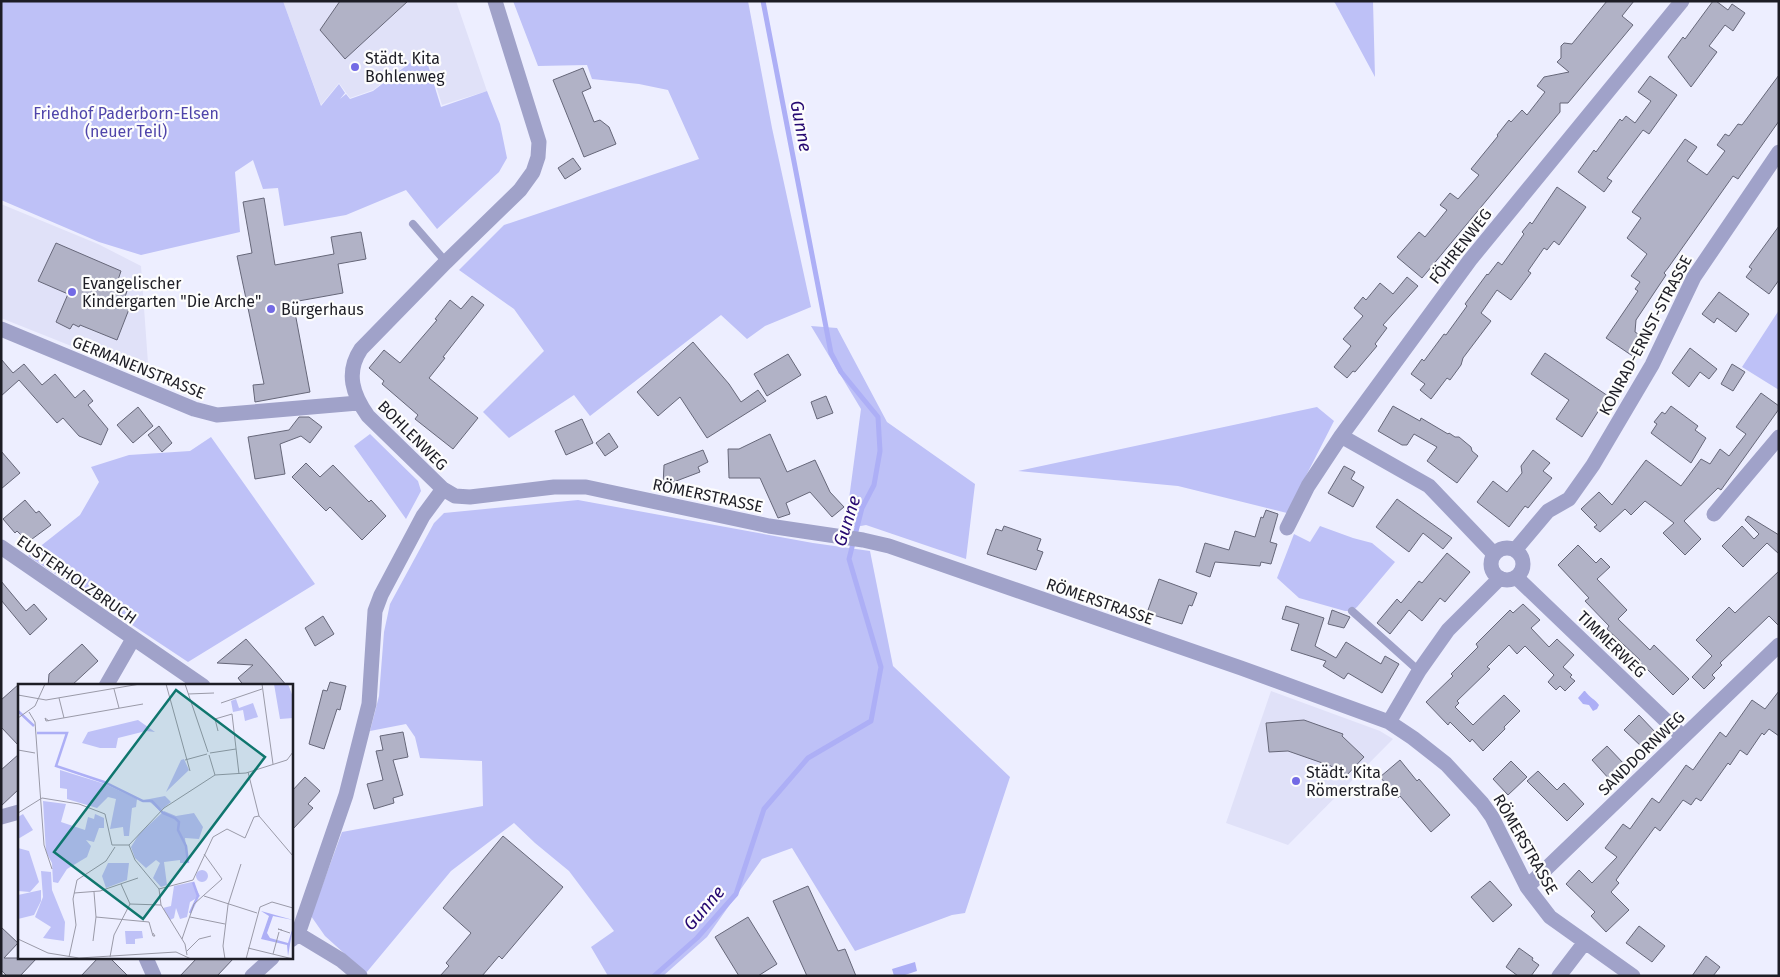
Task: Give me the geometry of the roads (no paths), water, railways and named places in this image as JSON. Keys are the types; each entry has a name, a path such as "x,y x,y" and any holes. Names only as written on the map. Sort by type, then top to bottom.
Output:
{"street":[{"name":"BOHLENWEG","path":"295,937 346,795 369,704 375,611 381,595 423,516 443,488 368,416 358,403 352,377 356,356 446,262 520,190 533,172 538,157 539,142 495,1"},
{"name":"FÖHRENWEG","path":"1287,528 1308,486 1341,436 1470,260 1682,1"},
{"name":"KONRAD-ERNST-STRASSE","path":"1515,550 1548,511 1569,499 1593,465 1652,365 1694,277 1779,152"},
{"name":"GERMANENSTRASSE","path":"1,329 194,409 217,415 358,403"},
{"path":"1341,436 1428,486 1494,554"},
{"path":"1714,514 1779,437"},
{"name":"RÖMERSTRASSE","path":"443,488 455,496 470,497 554,487 586,487 769,526 863,540 889,546 1233,665 1389,722 1446,764 1477,796 1492,817 1527,887 1550,917 1633,976"},
{"name":"EUSTERHOLZBRUCH","path":"1,547 200,684"},
{"path":"1506,548 1515,550 1522,558 1523,564 1520,573 1508,580 1495,575 1491,565 1494,554 1506,548"},
{"name":"TIMMERWEG","path":"1516,577 1683,737"},
{"path":"1389,722 1419,671 1448,630 1500,578"},
{"name":"EUSTERHOLZBRUCH","path":"107,684 133,639"},
{"name":"SANDDORNWEG","path":"1527,887 1779,645"},
{"path":"1,817 18,812"},
{"path":"295,937 341,960 360,976"},
{"path":"1559,976 1585,942"},
{"path":"147,960 154,976"},
{"path":"252,976 270,960"}],"lane":[{"path":"413,224 446,262"},
{"path":"1352,612 1419,671"}],"waterway":[{"name":"Gunne","path":"654,976 697,938 736,894 764,809 808,758 871,721 881,667 849,559 862,508 874,485 880,451 878,417 841,372 831,353 763,1"}],"place":[{"name":"Städt. Kita Bohlenweg","path":"355,67"},
{"name":"Evangelischer Kindergarten \"Die Arche\"","path":"72,292"},
{"name":"Bürgerhaus","path":"271,309"},
{"name":"Städt. Kita Römerstraße","path":"1296,781"}],"park label":[{"name":"Friedhof Paderborn-Elsen (neuer Teil)","path":"126,122"}]}
